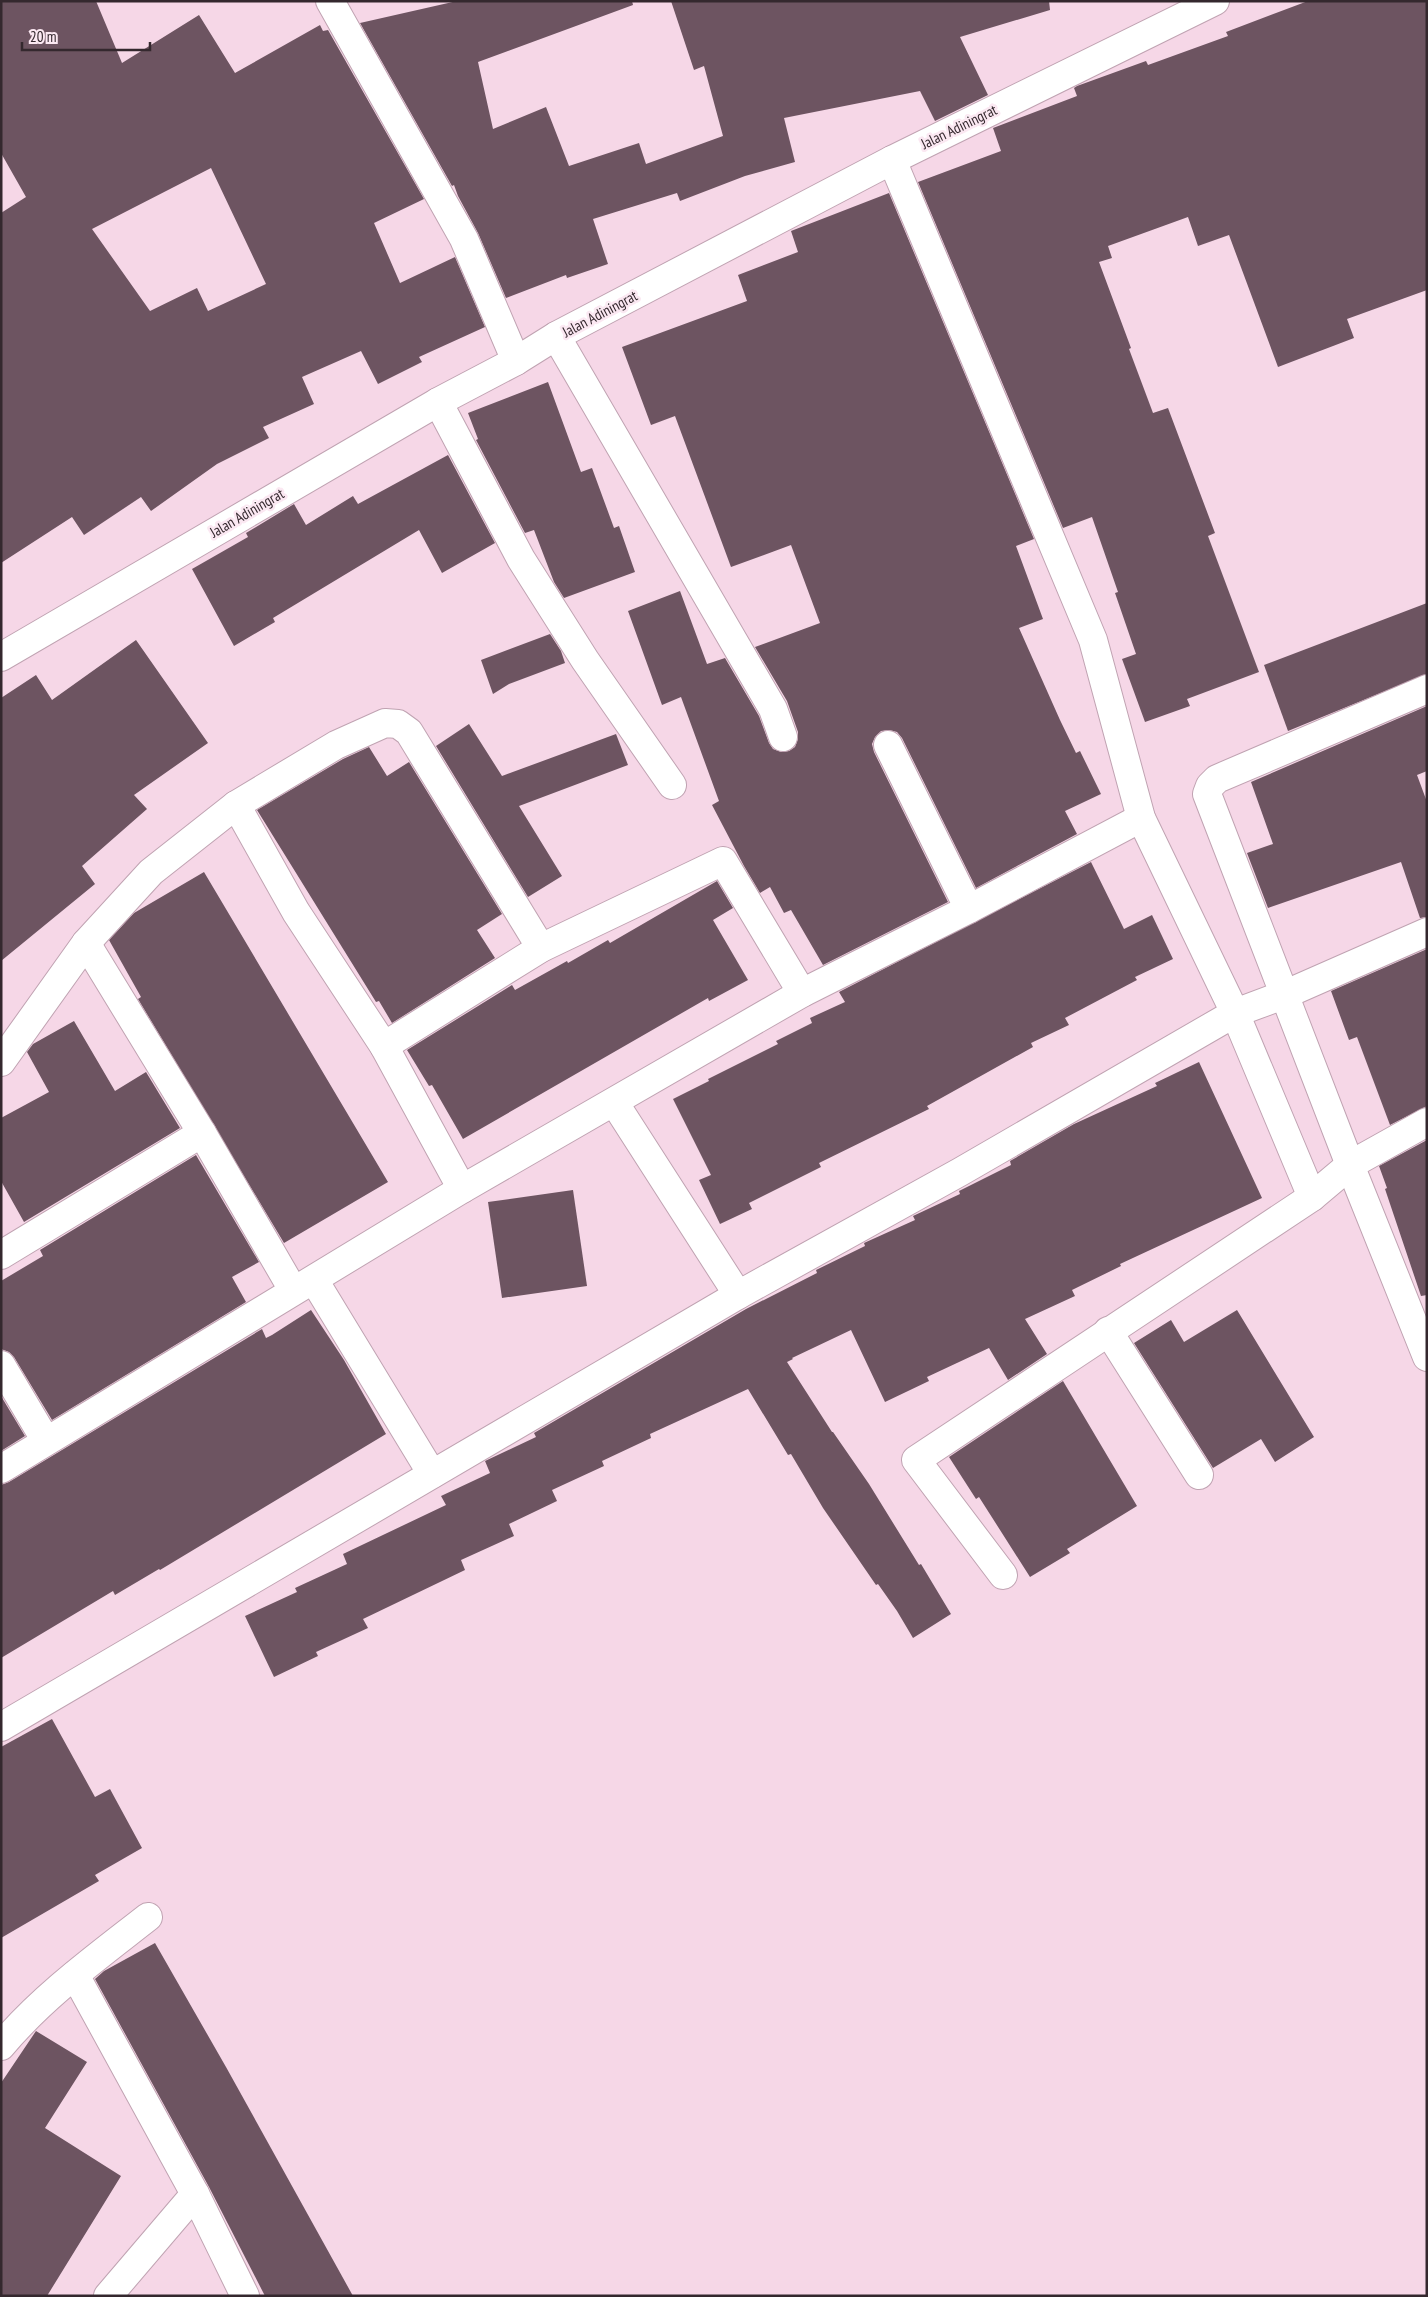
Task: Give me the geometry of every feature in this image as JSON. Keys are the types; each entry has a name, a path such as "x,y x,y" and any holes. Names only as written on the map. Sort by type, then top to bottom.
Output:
{"street":[{"path":"330,1 464,239 516,361"},
{"name":"Jalan Adiningrat","path":"1,656 438,402 516,361 556,336 892,160 1215,1"},
{"path":"892,160 1093,640 1141,818 1235,1013 1312,1197"},
{"path":"556,336 773,710 783,737"},
{"path":"438,402 521,559 585,660 672,785"},
{"path":"1427,690 1217,779 1210,786 1207,794 1286,994 1350,1165 1427,1357"},
{"path":"1,1062 86,943 151,872 236,805 336,745 385,723 398,724 409,732 541,948"},
{"path":"888,745 969,909"},
{"path":"236,805 296,912 384,1046 462,1189"},
{"path":"1,1470 462,1189 802,993 969,909 1141,818"},
{"path":"384,1046 541,948 723,860 802,993"},
{"path":"1,1727 738,1295 968,1167 1235,1013 1286,994 1427,932"},
{"path":"86,943 202,1132 303,1285 432,1474"},
{"path":"614,1102 738,1295"},
{"path":"1003,1575 916,1460 1312,1197 1350,1165 1427,1122"},
{"path":"4,1247 202,1132"},
{"path":"1108,1331 1198,1475"},
{"path":"1,1365 46,1441"},
{"path":"1,2046 15,2029 75,1975 148,1917"},
{"path":"75,1975 195,2194 245,2296"},
{"path":"108,2296 195,2194"}],"building":[{"path":"1,1 96,1 122,63 199,15 235,73 320,25 323,31 328,30 424,199 374,223 400,283 455,257 485,327 419,357 422,362 378,384 361,351 302,377 314,404 263,427 269,438 217,464 151,511 141,497 84,535 72,517 1,563 1,213 26,197 1,153","holes":["211,168 266,284 208,311 197,288 150,311 92,229"]},
{"path":"457,1 632,1 633,5 478,62 493,129 546,107 569,166 639,143 646,164 723,136 704,66 694,70 671,1 1049,1 1050,10 960,37 988,95 935,121 920,91 784,118 795,162 745,176 680,201 677,193 593,219 608,264 567,278 566,275 506,298 478,233 454,185 452,186 360,23"},
{"path":"1308,1 1427,1 1427,290 1347,319 1354,338 1278,367 1229,235 1198,246 1188,217 1108,246 1112,258 1099,262 1131,348 1129,349 1153,413 1168,408 1215,533 1208,536 1259,672 1187,699 1190,706 1145,722 1122,659 1136,654 1115,593 1118,592 1092,517 1063,528 918,182 1001,151 993,128 1077,96 1074,88 1077,86 1146,61 1148,65 1228,36 1226,32"},
{"path":"889,193 1034,539 1016,546 1043,619 1019,628 1076,753 1080,751 1101,794 1065,811 1077,834 976,888 902,738 897,732 881,731 875,737 872,744 874,752 948,902 823,965 791,910 784,913 770,887 760,893 744,866 712,805 719,801 681,697 662,705 628,611 680,591 707,664 725,658 759,716 769,743 773,749 781,752 789,751 795,747 798,732 787,701 755,647 820,623 791,545 731,567 675,416 651,425 622,347 747,301 738,275 798,252 791,231"},
{"path":"548,382 581,472 592,468 614,528 619,526 635,572 564,598 554,582 534,530 525,533 476,440 478,439 468,413"},
{"path":"448,455 495,543 442,573 419,530 273,618 275,622 234,646 192,569 248,537 246,533 294,504 306,525 353,496 358,504"},
{"path":"1427,603 1427,674 1288,731 1264,665"},
{"path":"550,634 561,651 565,663 509,684 493,694 481,660"},
{"path":"136,640 208,743 134,795 147,809 82,866 95,884 1,961 1,698 36,675 52,700"},
{"path":"1427,706 1427,771 1417,775 1427,802 1427,917 1420,918 1401,862 1268,908 1247,853 1273,844 1251,782"},
{"path":"469,724 502,776 616,734 628,765 519,806 562,876 528,897 436,746"},
{"path":"369,747 387,776 409,762 502,914 477,930 495,958 392,1023 379,1001 376,1002 257,810 343,759"},
{"path":"1091,862 1124,929 1152,915 1173,959 1135,977 1137,980 1065,1018 1069,1025 1031,1043 1033,1047 927,1106 929,1109 819,1163 821,1167 749,1203 752,1209 720,1224 699,1180 711,1175 673,1099 778,1044 776,1041 812,1023 810,1018 845,1002 839,992"},
{"path":"204,872 388,1182 284,1243 138,999 141,997 109,940 134,913"},
{"path":"717,881 733,908 713,920 748,980 709,1001 708,998 463,1139 432,1085 429,1086 407,1050 512,985 515,990 608,940 610,943"},
{"path":"1427,949 1427,1106 1390,1125 1357,1037 1349,1040 1331,991"},
{"path":"74,1021 115,1091 146,1072 180,1128 24,1222 1,1181 1,1118 49,1092 27,1052 33,1044"},
{"path":"1199,1062 1262,1198 1120,1264 1121,1266 1072,1290 1075,1296 1025,1319 1047,1354 1008,1380 989,1348 927,1377 929,1381 885,1402 851,1330 787,1362 832,1432 869,1484 951,1614 913,1638 897,1611 878,1584 876,1585 823,1508 791,1454 788,1455 748,1389 650,1434 651,1438 602,1461 604,1466 552,1490 557,1501 509,1524 514,1536 461,1560 465,1570 363,1619 368,1628 316,1652 318,1656 274,1677 245,1616 297,1592 295,1588 347,1564 343,1554 446,1505 441,1496 490,1473 485,1461 536,1437 534,1433 746,1309 817,1273 816,1270 865,1246 864,1243 915,1220 913,1216 960,1194 959,1191 1011,1165 1010,1161 1074,1124 1157,1086 1155,1083"},
{"path":"1427,1140 1427,1295 1421,1296 1379,1166"},
{"path":"196,1155 259,1262 232,1277 246,1302 52,1420 14,1357 9,1352 1,1349 1,1281 43,1256 40,1250"},
{"path":"573,1190 587,1286 502,1298 488,1202"},
{"path":"311,1310 344,1360 386,1434 160,1570 115,1595 113,1591 1,1658 1,1485 9,1482 262,1329 266,1338"},
{"path":"1237,1310 1314,1437 1275,1462 1261,1439 1213,1468 1134,1343 1171,1320 1184,1342"},
{"path":"1063,1381 1137,1506 1067,1549 1070,1553 1030,1577 979,1497 976,1499 949,1457"},
{"path":"1,1396 25,1436 1,1451"},
{"path":"52,1719 95,1797 110,1789 142,1848 95,1875 99,1881 1,1938 1,1747"},
{"path":"155,1943 353,2296 265,2296 209,2187 95,1979 104,1971"},
{"path":"36,2031 87,2062 45,2128 121,2176 47,2296 1,2296 1,2083"}]}
